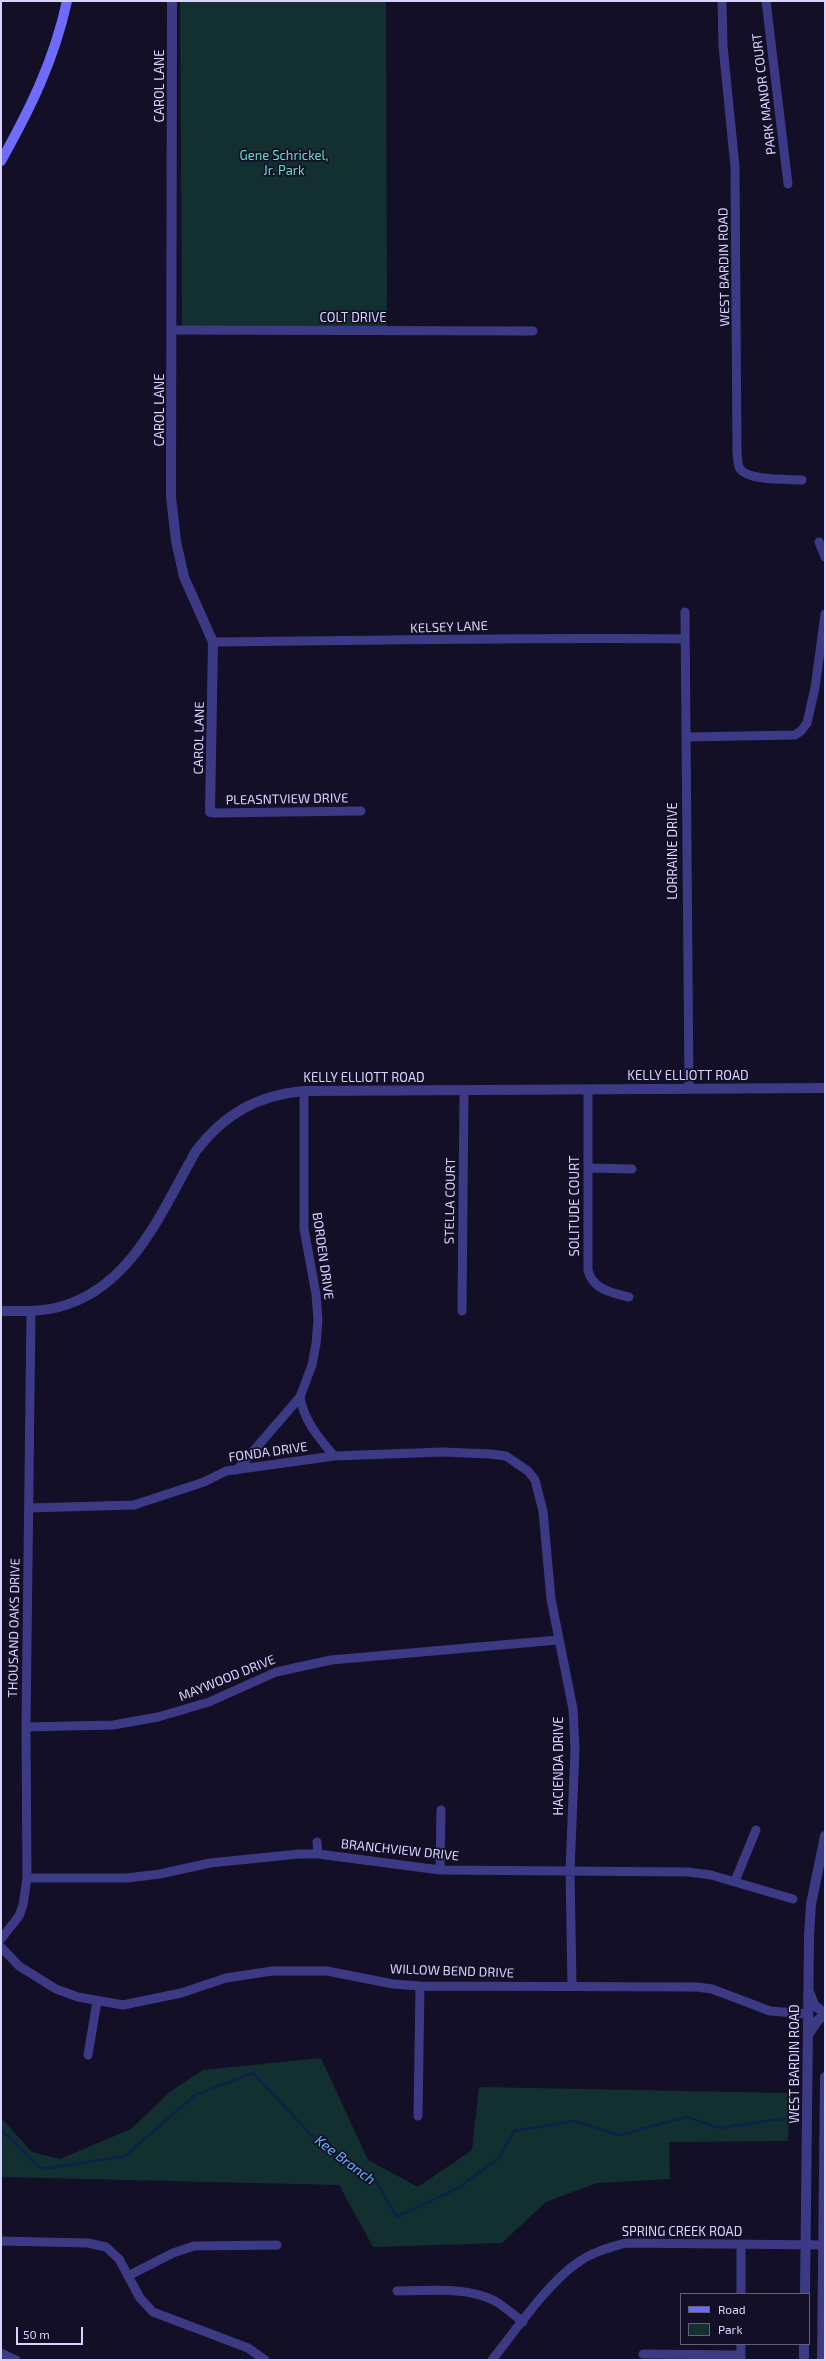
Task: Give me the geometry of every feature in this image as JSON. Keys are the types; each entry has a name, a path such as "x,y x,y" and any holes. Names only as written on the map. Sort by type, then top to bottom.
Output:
{"main road":[{"path":"1,162 30,109 48,69 67,1"}],"street":[{"name":"CAROL LANE","path":"172,1 171,497 176,541 184,577 213,642 211,812"},
{"name":"WEST BARDIN ROAD","path":"722,1 723,54 735,167 737,453 739,466 747,474 759,478 802,480"},
{"name":"PARK MANOR COURT","path":"766,1 788,184"},
{"name":"COLT DRIVE","path":"172,330 533,331"},
{"path":"819,542 825,557"},
{"name":"LORRAINE DRIVE","path":"685,612 689,1089"},
{"path":"686,737 795,735 801,731 807,723 815,688 825,614"},
{"name":"KELSEY LANE","path":"213,642 401,641 544,637 685,639"},
{"name":"PLEASNTVIEW DRIVE","path":"211,812 361,811"},
{"name":"KELLY ELLIOTT ROAD","path":"1,1311 46,1310 72,1303 97,1291 112,1280 137,1251 196,1151 222,1122 234,1112 260,1100 285,1093 304,1091 825,1088"},
{"path":"814,1089 825,1093"},
{"name":"SOLITUDE COURT","path":"588,1090 589,1277 601,1288 629,1297"},
{"name":"BORDEN DRIVE","path":"237,1470 300,1397 312,1365 318,1320 316,1294 304,1229 304,1091"},
{"name":"STELLA COURT","path":"462,1311 464,1091"},
{"path":"589,1168 632,1168"},
{"name":"THOUSAND OAKS DRIVE","path":"1,1939 19,1916 23,1905 27,1878 26,1727 30,1508 31,1311"},
{"path":"300,1397 302,1408 314,1432 334,1456"},
{"name":"FONDA DRIVE","path":"30,1508 134,1506 204,1482 226,1471 334,1456 442,1452 506,1456 515,1462"},
{"name":"HACIENDA DRIVE","path":"515,1462 528,1471 536,1480 543,1511 551,1599 573,1709 575,1749 570,1870 572,1986"},
{"name":"MAYWOOD DRIVE","path":"26,1727 113,1725 158,1717 209,1702 276,1672 331,1660 558,1640"},
{"path":"440,1870 441,1810"},
{"path":"735,1881 756,1830"},
{"name":"WEST BARDIN ROAD","path":"805,2293 808,2139 808,2014 812,1904 825,1836"},
{"path":"317,1842 318,1854"},
{"name":"BRANCHVIEW DRIVE","path":"27,1878 127,1878 160,1874 217,1862 299,1854 318,1854 440,1870 688,1872 711,1875 735,1881 793,1899"},
{"name":"WILLOW BEND DRIVE","path":"1,1947 19,1966 36,1978 56,1989 97,2001 123,2005 180,1993 226,1978 272,1971 327,1971 393,1984 420,1986 697,1987 712,1989 770,2011 808,2014"},
{"path":"418,2116 420,1986"},
{"path":"808,2035 818,2020 825,2015 814,2005 809,1990"},
{"path":"88,2055 97,2001"},
{"path":"822,2360 825,2077"},
{"path":"1,2241 88,2243 106,2247 119,2259 140,2298 153,2312 248,2348 265,2360"},
{"name":"SPRING CREEK ROAD","path":"492,2360 558,2278 577,2263 598,2251 625,2243 824,2245"},
{"path":"128,2276 173,2253 194,2246 277,2245"},
{"path":"741,2245 741,2293"},
{"path":"398,2291 463,2291 481,2295 497,2302 523,2322"},
{"path":"644,2354 741,2357 741,2345"},
{"path":"804,2345 804,2360"},
{"path":"1,2353 16,2360"}],"green space":[{"name":"Gene Schrickel, Jr. Park","path":"180,1 386,1 387,326 182,326"},
{"path":"321,2058 368,2160 418,2187 472,2150 479,2087 790,2093 788,2141 669,2142 670,2179 597,2183 546,2202 502,2243 373,2247 339,2185 1,2177 1,2118 32,2152 60,2159 131,2129 171,2091 203,2070"}],"waterway":[{"name":"Kee Branch","path":"1,2130 42,2169 125,2156 195,2095 253,2073 313,2137 376,2182 397,2217 458,2188 499,2158 514,2131 574,2121 619,2135 687,2117 719,2128 796,2117"}]}
